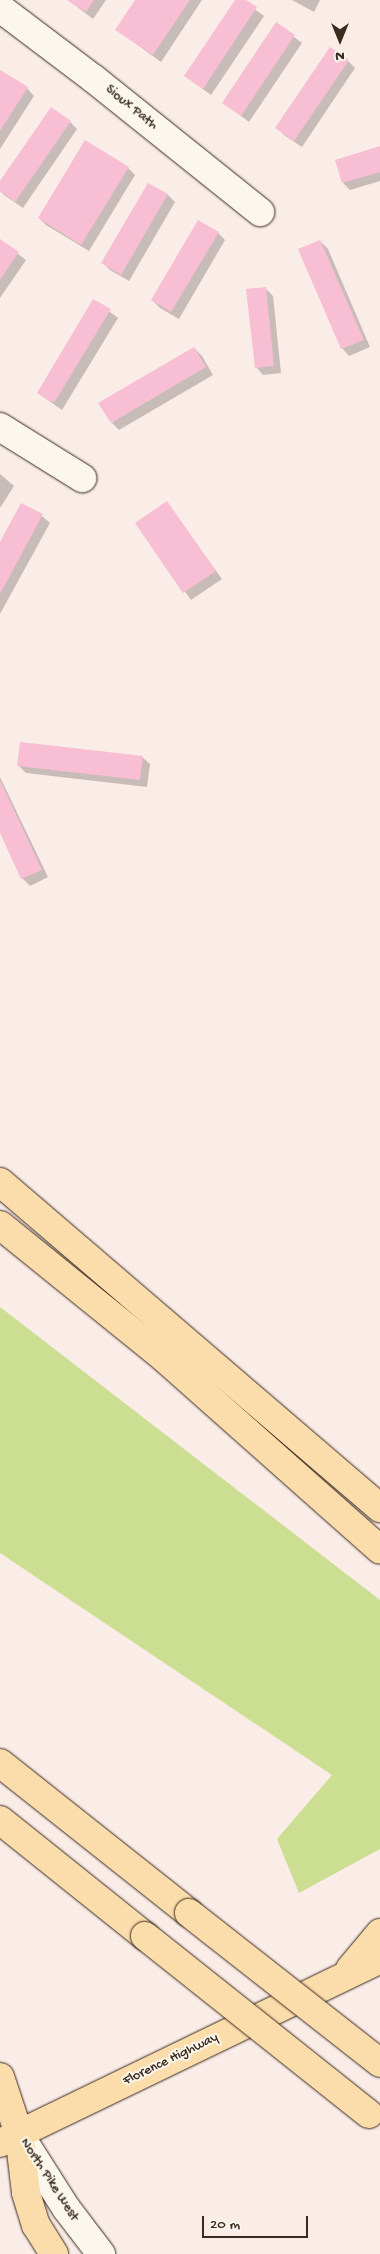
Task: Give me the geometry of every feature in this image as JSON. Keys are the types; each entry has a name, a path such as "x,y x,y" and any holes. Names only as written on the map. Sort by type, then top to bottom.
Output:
{"main road":[{"path":"0,1182 380,1508"},
{"path":"0,1225 163,1357 380,1550"},
{"path":"0,1761 380,2063"},
{"path":"0,1820 374,2118"},
{"path":"342,1977 380,1933"},
{"name":"Florence Highway","path":"10,2138 380,1959"},
{"path":"0,2077 10,2138"},
{"name":"North Pike West","path":"10,2138 36,2225 54,2254"}],"street":[{"name":"Sioux Path","path":"0,8 94,79 260,212"},
{"path":"0,427 82,478"},
{"name":"North Pike West","path":"10,2138 101,2254"}],"green space":[{"path":"0,1307 380,1600 380,1849 299,1893 277,1839 332,1775 0,1553"}],"building":[{"path":"67,0 94,0 86,12"},
{"path":"135,0 190,0 153,55 115,30"},
{"path":"235,0 246,0 257,7 203,89 184,76"},
{"path":"276,22 295,35 241,116 222,103"},
{"path":"330,47 349,60 294,141 275,128"},
{"path":"0,70 28,87 0,131"},
{"path":"51,107 71,121 15,202 0,191 0,181"},
{"path":"85,140 129,167 81,245 38,218"},
{"path":"380,146 380,172 342,183 335,160"},
{"path":"148,183 168,194 121,275 101,263"},
{"path":"198,220 219,232 171,312 151,300"},
{"path":"0,239 19,252 0,280"},
{"path":"320,240 364,340 341,349 298,249"},
{"path":"266,287 274,366 255,368 246,289"},
{"path":"93,299 111,309 54,403 37,393"},
{"path":"194,347 206,367 111,423 98,403"},
{"path":"167,501 216,571 183,593 135,523"},
{"path":"21,503 43,514 0,594 0,542"},
{"path":"20,742 143,756 140,780 17,766"},
{"path":"0,780 42,870 21,879 0,833"}]}
